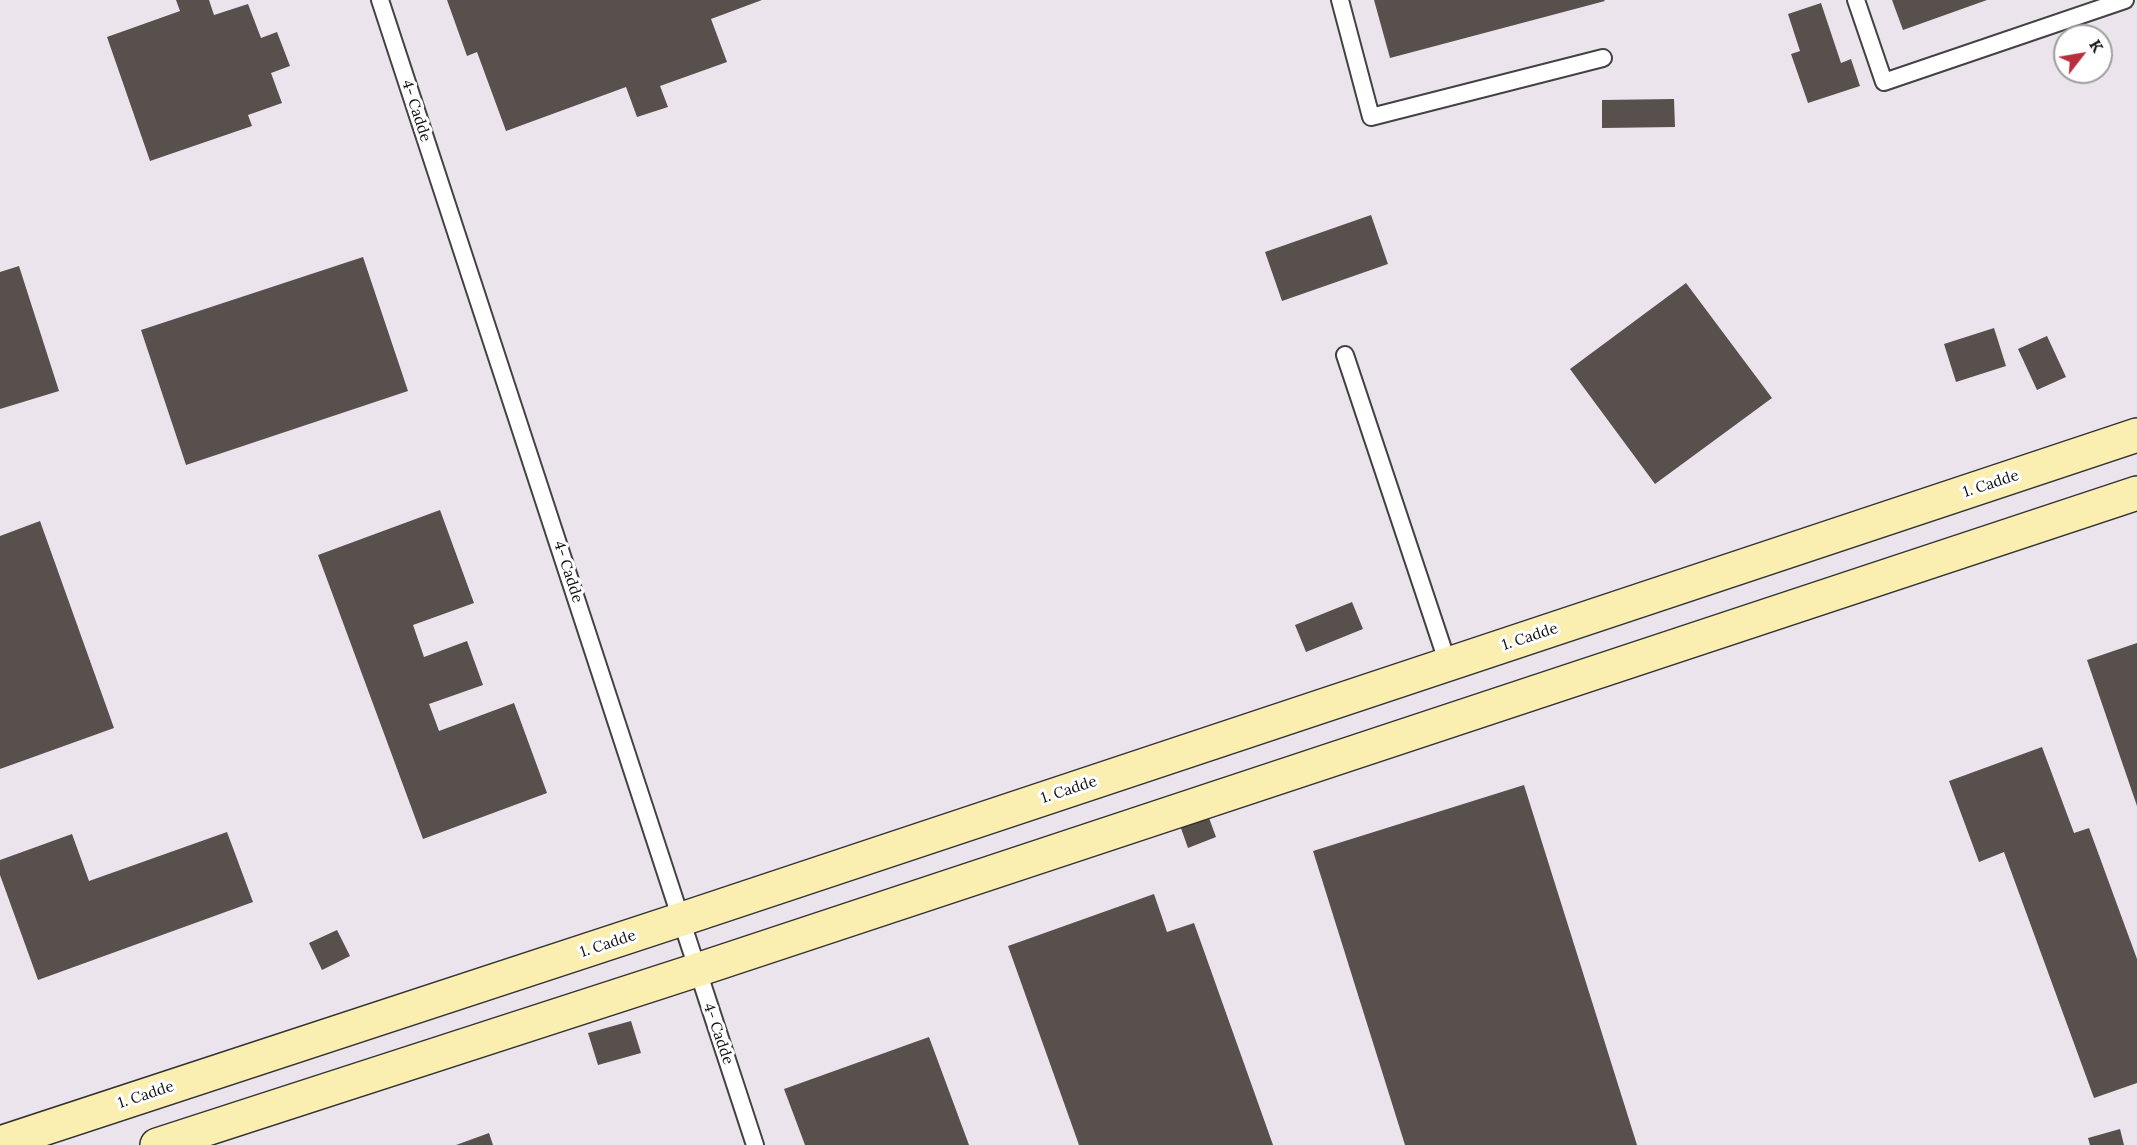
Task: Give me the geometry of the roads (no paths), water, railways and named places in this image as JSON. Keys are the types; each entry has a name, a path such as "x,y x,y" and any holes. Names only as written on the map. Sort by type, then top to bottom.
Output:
{"street":[{"name":"1. Cadde","path":"0,1143 682,919 2137,435"},
{"path":"157,1145 697,970 2137,493"}],"lane":[{"name":"4- Cadde","path":"380,0 755,1145"},
{"path":"1341,0 1371,117 1603,58"},
{"path":"1856,0 1884,82 2124,0"},
{"path":"1345,355 1448,664"}]}
